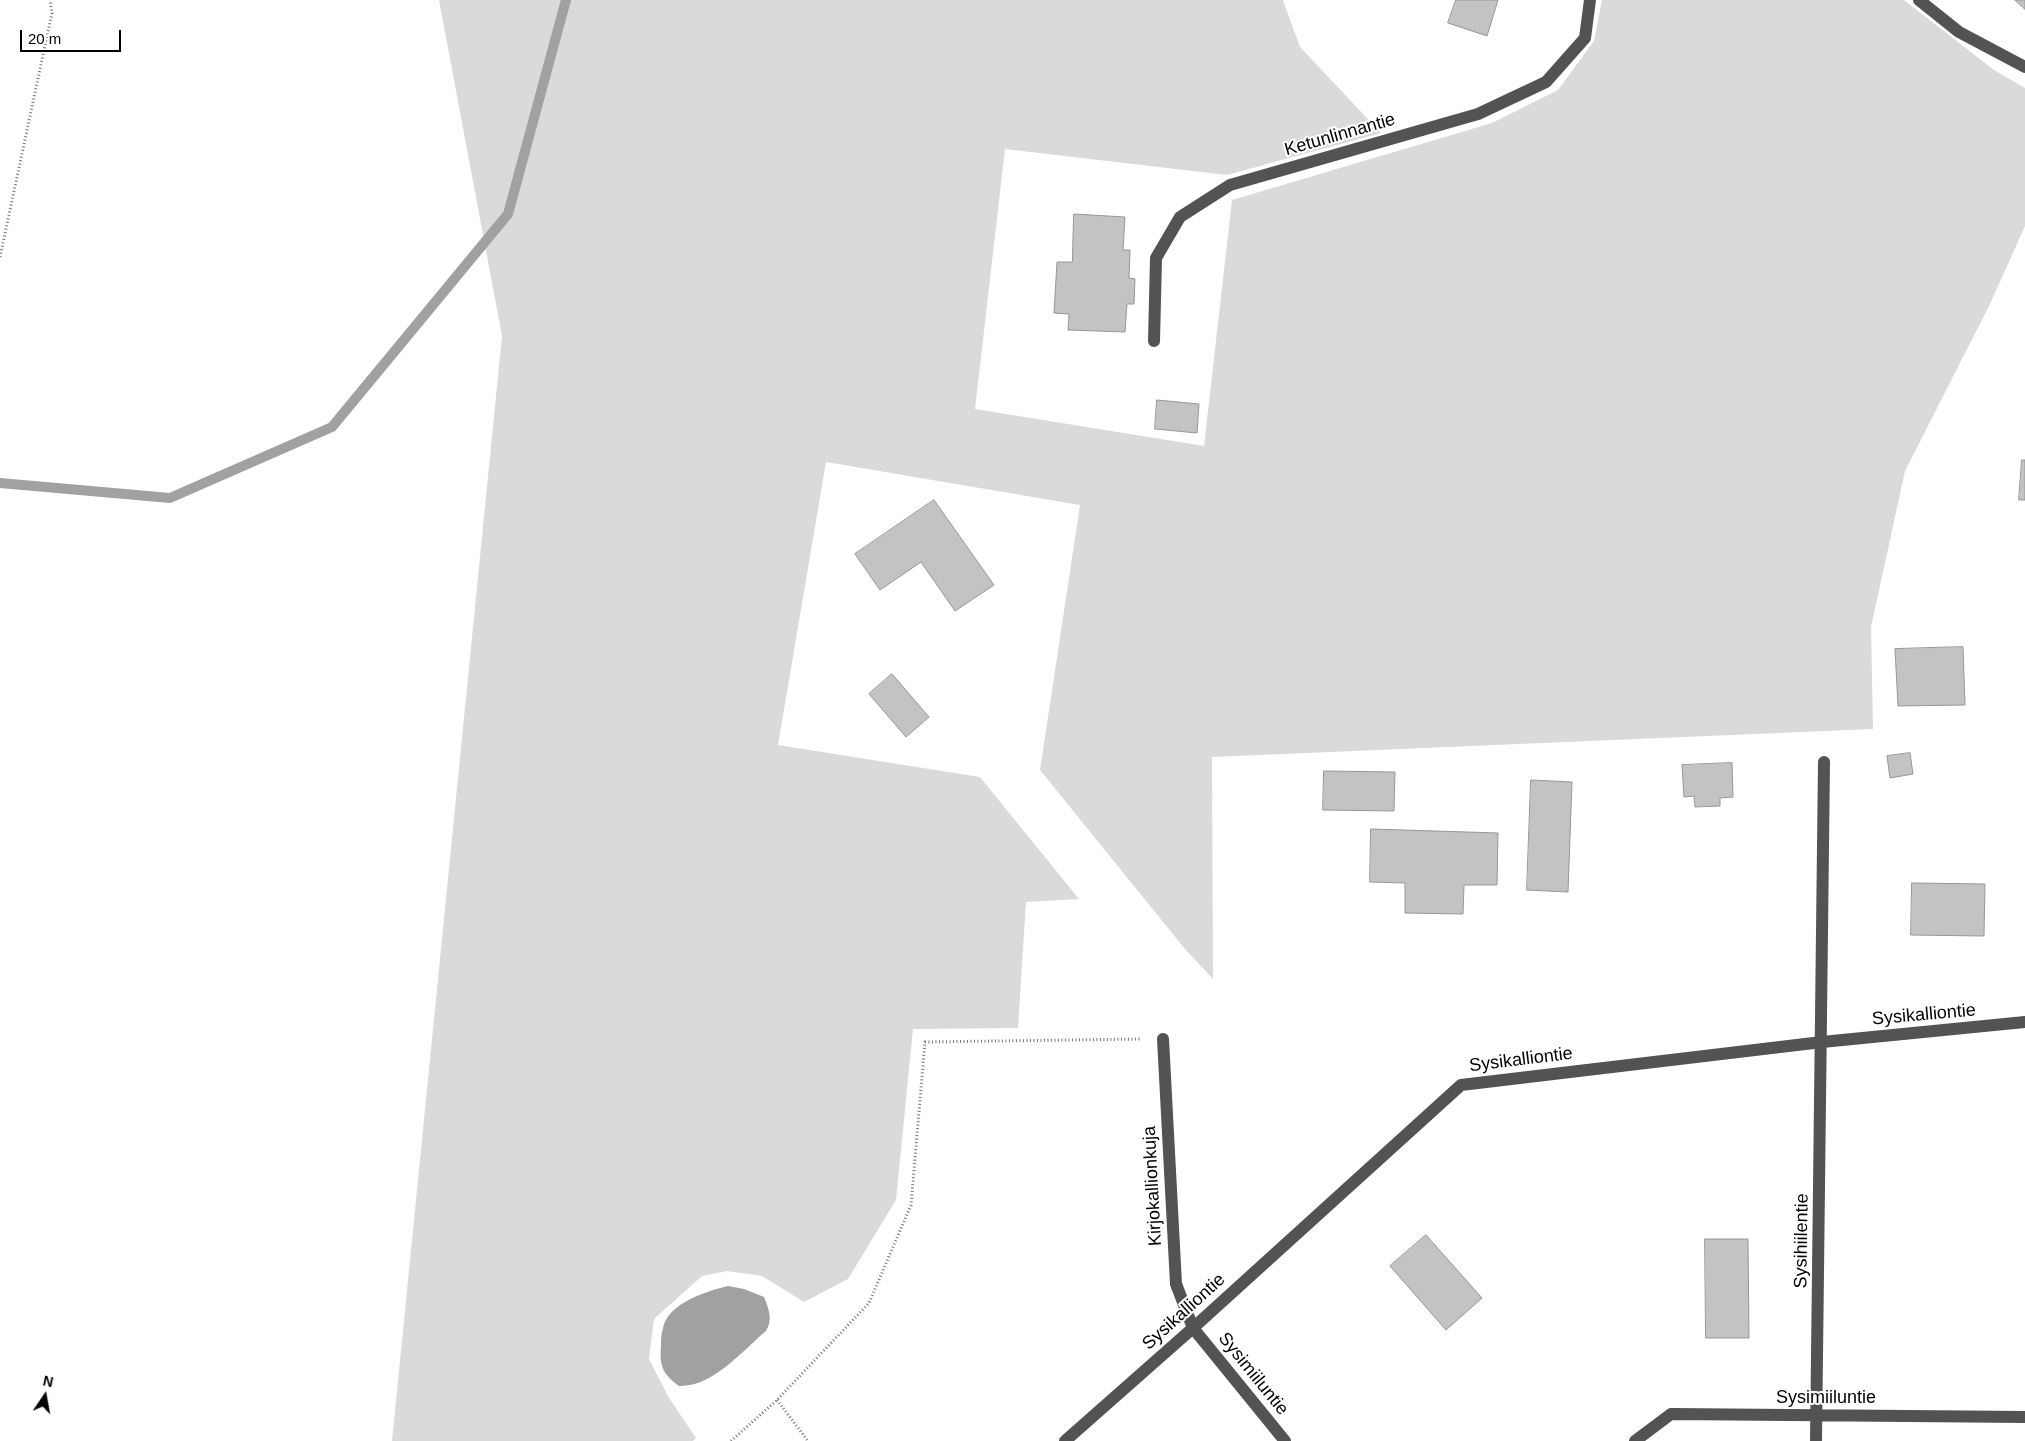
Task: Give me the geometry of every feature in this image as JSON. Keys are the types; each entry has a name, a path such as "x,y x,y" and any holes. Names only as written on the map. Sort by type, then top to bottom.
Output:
{"street":[{"name":"Ketunlinnantie","path":"1154,341 1156,258 1180,217 1230,185 1478,114 1546,82 1585,38 1590,0"},
{"path":"1919,0 1959,32 2025,67"},
{"name":"Sysihiilentie","path":"1816,1441 1824,762"},
{"name":"Sysikalliontie","path":"1065,1441 1193,1328 1461,1085 1822,1042 2025,1022"},
{"name":"Kirjokallionkuja","path":"1163,1039 1176,1284 1193,1328"},
{"name":"Sysimiiluntie","path":"1193,1328 1286,1441"},
{"name":"Sysimiiluntie","path":"1635,1441 1671,1414 2025,1417"}],"path":[{"path":"0,257 52,13 50,0"},
{"path":"731,1441 777,1400 869,1303 911,1205 925,1042 1163,1039"},
{"path":"777,1400 808,1441"}],"shaded area":[{"path":"439,0 1283,0 1300,47 1381,133 1227,175 1005,149 975,409 1204,446 1232,200 1492,123 1558,90 1594,41 1602,0 1904,0 1994,70 2025,88 2025,226 1990,304 1905,471 1871,627 1873,729 1212,757 1213,979 1185,949 1040,770 1080,505 826,462 778,745 980,777 1079,899 1026,902 1018,1028 913,1029 896,1200 848,1279 804,1302 762,1276 727,1271 702,1276 654,1319 649,1359 669,1398 696,1438 693,1441 392,1441 502,336"},
{"path":"728,1286 744,1289 764,1297 770,1314 768,1327 737,1357 715,1374 704,1381 692,1385 679,1386 666,1374 661,1360 661,1335 666,1319 680,1305 710,1291"}],"building":[{"path":"1456,0 1498,0 1487,36 1448,23"},
{"path":"2015,0 2025,0 2025,9"},
{"path":"1074,214 1125,217 1123,250 1130,250 1129,278 1135,279 1134,304 1127,304 1125,332 1068,330 1069,314 1054,313 1057,262 1072,262"},
{"path":"1157,400 1199,404 1197,433 1155,429"},
{"path":"2022,460 2025,460 2025,500 2019,500"},
{"path":"934,500 994,585 955,611 921,562 880,590 855,554"},
{"path":"1963,647 1965,705 1898,706 1895,649"},
{"path":"892,674 929,717 906,737 869,694"},
{"path":"1910,753 1913,774 1890,778 1887,756"},
{"path":"1732,763 1733,797 1720,798 1720,806 1695,807 1694,796 1684,797 1682,765"},
{"path":"1324,771 1395,772 1394,811 1323,810"},
{"path":"1531,780 1572,782 1568,892 1527,890"},
{"path":"1371,829 1498,833 1497,885 1464,885 1463,914 1405,913 1405,883 1370,882"},
{"path":"1912,883 1985,884 1984,936 1911,935"},
{"path":"1426,1235 1482,1298 1446,1330 1390,1266"},
{"path":"1705,1239 1748,1239 1749,1338 1706,1338"}],"waterway":[{"path":"0,483 170,498 332,427 508,214 566,0"}]}
